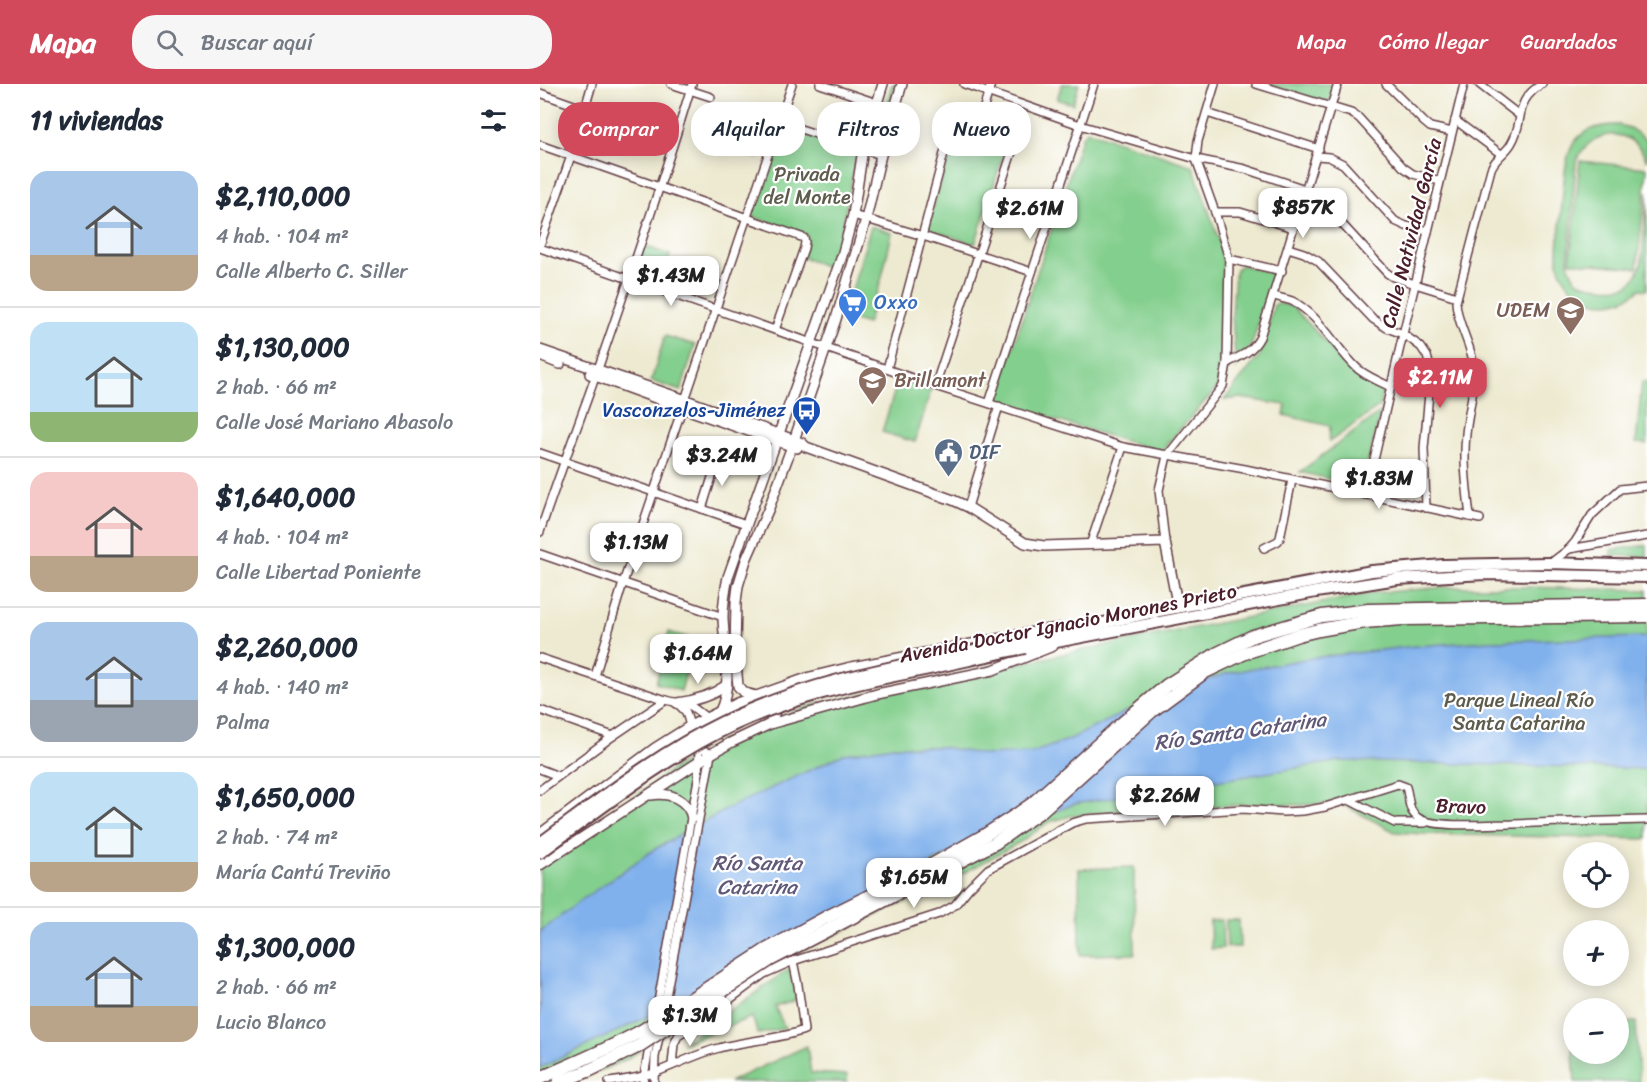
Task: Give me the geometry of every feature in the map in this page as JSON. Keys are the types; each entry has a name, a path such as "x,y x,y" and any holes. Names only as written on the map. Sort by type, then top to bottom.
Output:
{"highway":[{"path":"540,1078 586,1060 633,1036 766,950 928,867 985,835 1032,804 1167,685 1216,654 1253,636 1322,616 1368,610 1647,604"},
{"path":"559,1082 588,1071 639,1046 770,960 995,843 1041,811 1152,711 1205,672 1245,653 1298,635 1364,622 1402,619 1647,616"}],"main road":[{"name":"Avenida Doctor Ignacio Morones Prieto","path":"540,853 657,768 702,741 736,724 784,705 847,686 1024,644 1074,629 1372,571 1443,565 1550,563 1647,568"},
{"name":"Avenida Doctor Ignacio Morones Prieto","path":"540,843 652,762 699,734 749,710 790,694 854,675 1397,579 1647,568"}],"street":[{"path":"587,102 592,84"},
{"path":"671,84 691,87 711,97"},
{"path":"786,102 792,84"},
{"path":"820,84 874,102"},
{"path":"877,102 883,84"},
{"path":"897,102 902,84"},
{"path":"964,84 1080,125 1196,159 1245,169 1305,189"},
{"path":"985,102 992,84"},
{"path":"989,404 1094,84"},
{"path":"1178,608 1165,542 1159,490 1167,456 1223,386 1227,363 1229,259 1196,159 1198,141 1215,84"},
{"path":"1260,84 1351,113 1359,118 1402,167 1413,174 1440,181"},
{"path":"1227,363 1251,350 1260,337 1338,84"},
{"path":"1386,84 1424,122 1452,132"},
{"name":"Calle Natividad García","path":"1366,495 1463,84"},
{"path":"1479,84 1519,115"},
{"path":"1470,517 1465,458 1474,366 1457,316 1457,297 1491,169 1501,154 1510,147 1523,103 1529,94 1542,84"},
{"path":"540,532 629,279 691,87"},
{"path":"540,93 565,102"},
{"path":"1207,113 1329,157 1342,164 1395,220 1406,226 1428,231"},
{"path":"1455,120 1501,154"},
{"path":"540,145 558,151"},
{"path":"775,330 805,242 804,238 571,156 540,246 629,279 935,386 1123,447 1480,519"},
{"path":"595,676 623,583 767,156"},
{"path":"720,711 724,703 726,685 723,617 728,577 839,263 853,215 862,156"},
{"path":"770,724 775,715 775,705 768,699 743,692 738,686 735,651 738,586 827,348 866,219 881,156"},
{"path":"887,369 943,156"},
{"path":"935,386 1011,156"},
{"path":"1302,201 1324,207 1331,212 1393,277 1457,297"},
{"path":"1215,212 1240,212 1293,228"},
{"path":"853,215 1032,272"},
{"path":"1288,248 1318,261 1372,319 1403,334 1421,347 1427,356 1431,371 1424,448 1426,508"},
{"path":"1229,259 1282,271"},
{"path":"1274,296 1291,300 1298,305 1357,367 1391,387"},
{"path":"540,350 597,373 793,443 802,443 806,447 937,494 968,507 1025,543 1039,546 1165,542"},
{"path":"540,356 597,373"},
{"path":"968,507 999,406"},
{"path":"1090,545 1123,447"},
{"path":"540,453 746,524"},
{"path":"702,509 718,458"},
{"path":"1264,548 1280,538 1293,480"},
{"path":"1550,563 1569,549 1592,515 1620,489 1647,486"},
{"path":"1569,549 1647,536"},
{"path":"540,554 723,617"},
{"name":"Avenida Doctor Ignacio Morones Prieto","path":"540,834 655,748 690,726 720,711 759,696 810,677 864,664 1044,630 1074,629"},
{"path":"540,865 711,754 770,724 877,694 993,669 1067,639"},
{"path":"540,666 542,658 691,706 707,718"},
{"path":"810,677 799,690 798,701 805,709 816,710"},
{"path":"677,703 702,698 719,691 726,685"},
{"path":"540,790 666,699"},
{"path":"643,1079 654,1051 694,819 697,787 699,747 686,712 677,703"},
{"path":"540,710 613,736"},
{"path":"699,747 711,754"},
{"path":"655,748 670,752 675,756 681,767 680,774"},
{"path":"654,1082 654,1051 694,819 711,754"},
{"path":"540,769 558,776"},
{"name":"Bravo","path":"673,1065 678,1044 694,1026 764,974 793,961 939,914 955,905 988,869 1072,823 1086,819 1243,809 1302,811 1348,801 1394,784 1402,784 1406,787 1410,809 1414,815 1430,823 1478,825 1647,819"},
{"path":"643,798 660,794 671,796 685,804 694,819"},
{"path":"1348,801 1395,823 1430,823"},
{"path":"609,1082 643,1079 654,1072 716,1048 804,1030 793,961"},
{"path":"654,1051 665,1062 673,1065"}],"green space":[{"path":"892,84 897,84 891,102 886,102"},
{"path":"1062,84 1079,84 1073,104 1057,99"},
{"path":"1265,84 1336,84 1329,103"},
{"path":"1619,125 1630,128 1647,140 1647,161 1641,149 1622,136 1601,137 1582,150 1576,162 1568,263 1575,278 1586,284 1624,287 1631,283 1642,261 1647,191 1647,290 1640,289 1616,302 1603,303 1581,296 1571,288 1558,264 1565,173 1571,147 1578,138 1587,131 1601,126"},
{"path":"1088,131 1193,166 1223,252 1225,379 1162,452 995,402 1082,136"},
{"name":"Privada del Monte","path":"805,134 817,138 817,156 856,156 839,243 830,268 802,257 807,240 806,234 750,216 771,156 805,156"},
{"path":"948,156 1003,156 975,244 927,229"},
{"path":"1580,161 1647,168 1637,268 1570,262"},
{"path":"871,226 892,233 881,281 867,324 844,317"},
{"path":"644,246 670,255 659,286 634,277"},
{"path":"1242,265 1274,274 1252,344 1236,368 1232,315 1235,273"},
{"path":"1279,303 1293,307 1361,380 1383,387 1380,406 1329,442 1330,426 1284,415 1286,405 1240,398 1224,400 1260,355 1274,305"},
{"path":"665,336 695,345 681,391 651,381"},
{"path":"898,380 931,390 915,442 882,432"},
{"path":"1642,382 1647,382 1647,444 1636,443"},
{"path":"1381,412 1363,482 1354,485 1300,472"},
{"path":"1647,545 1647,557 1611,555 1611,550"},
{"name":"Parque Lineal Río Santa Catarina","path":"1447,587 1647,590 1647,839 1395,832 1340,803 1260,804 1120,811 1071,816 1049,822 1020,842 947,882 787,957 625,1060 573,1082 540,1082 540,868 671,770 719,742 749,728 818,703 1373,593"},
{"path":"669,632 695,640 681,691 656,683"},
{"path":"1134,867 1135,954 1080,955 1079,869"},
{"path":"1222,920 1223,948 1211,949 1210,921"},
{"path":"1226,920 1239,920 1240,947 1227,947"},
{"path":"791,968 797,1000 775,1007 785,1028 758,1034 752,1017 682,1044"},
{"path":"1629,1022 1636,1022 1639,1082 1575,1082 1574,1064 1629,1064"},
{"path":"807,1046 811,1073 847,1075 847,1082 729,1082"}],"water":[{"name":"Río Santa Catarina","path":"1647,637 1647,769 1340,761 1074,804 940,858 659,1011 540,1068 540,932 655,849 733,806 844,754 893,746 942,747 986,755 1032,753 1068,740 1164,693 1228,673 1311,658 1416,646 1489,641"}],"place":[{"name":"Oxxo","path":"853,328"},
{"name":"UDEM","path":"1571,336"},
{"name":"Brillamont","path":"873,406"},
{"name":"Vasconzelos-Jiménez","path":"807,436"},
{"name":"DIF","path":"948,478"}]}
